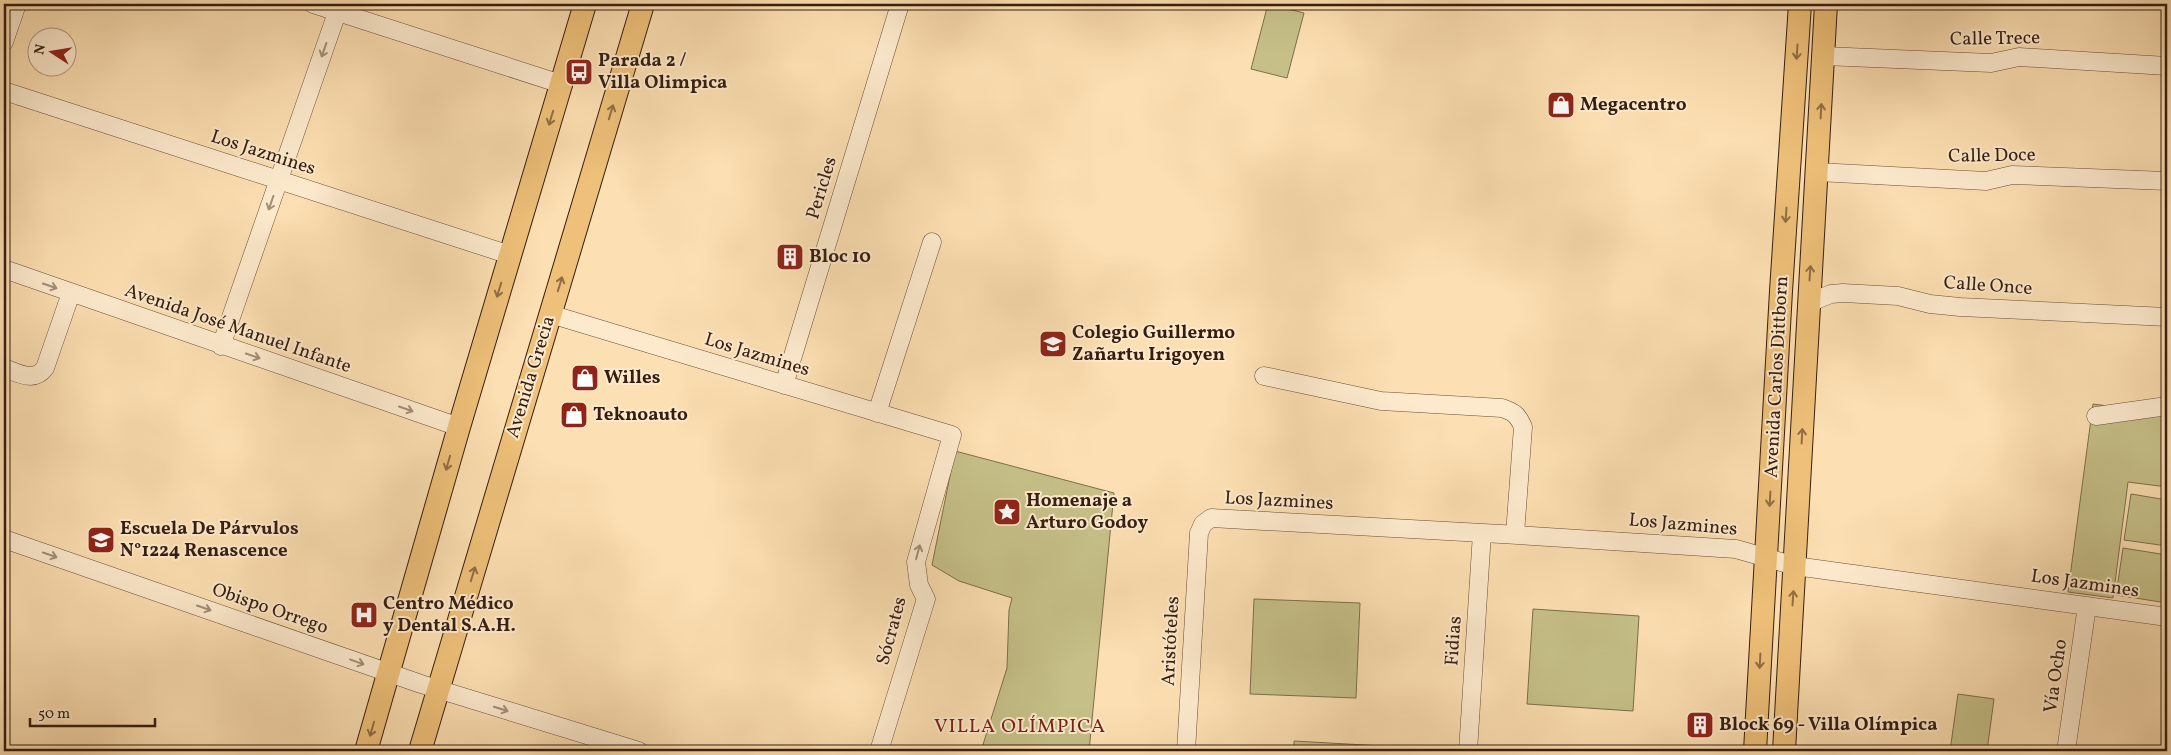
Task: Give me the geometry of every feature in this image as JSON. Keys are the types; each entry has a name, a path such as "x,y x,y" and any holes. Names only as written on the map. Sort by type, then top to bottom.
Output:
{"main road":[{"path":"366,751 459,427 585,4"},
{"name":"Avenida Grecia","path":"420,751 643,4"},
{"name":"Avenida Carlos Dittborn","path":"1755,751 1781,291 1800,4"},
{"name":"Avenida Carlos Dittborn","path":"1784,751 1826,4"}],"street":[{"path":"4,42 17,4"},
{"path":"313,4 338,8 561,84"},
{"name":"Pericles","path":"784,385 900,4"},
{"path":"221,346 338,8"},
{"name":"Calle Trece","path":"1824,56 1991,63 2019,57 2167,66"},
{"name":"Los Jazmines","path":"4,91 510,255"},
{"name":"Calle Doce","path":"1818,172 1986,181 2012,176 2167,180"},
{"path":"877,413 932,242"},
{"name":"Avenida José Manuel Infante","path":"4,269 221,346 459,427"},
{"path":"4,368 32,377 42,372 71,293"},
{"name":"Calle Once","path":"1808,303 1837,293 1869,294 1898,296 1930,304 1960,307 2167,317"},
{"name":"Los Jazmines","path":"550,314 952,435"},
{"path":"1264,376 1381,401 1502,408 1512,411 1518,415 1524,427 1515,534"},
{"path":"2096,416 2167,406"},
{"name":"Sócrates","path":"879,751 926,599 919,585 916,562 952,435"},
{"name":"Los Jazmines","path":"1199,533 1205,522 1215,518 1515,534 1736,550 1795,566 2167,617"},
{"name":"Aristóteles","path":"1186,751 1199,533"},
{"name":"Fidias","path":"1468,751 1482,533"},
{"name":"Obispo Orrego","path":"4,539 388,673 638,751"},
{"name":"Vía Ocho","path":"2066,751 2087,606"}],"shaded area":[{"path":"1268,4 1304,13 1287,78 1251,69"},
{"path":"2093,404 2167,414 2167,487 2128,482 2113,598 2068,592"},
{"path":"955,451 1114,493 1089,751 981,751 1007,668 1009,610 1012,598 959,581 932,565"},
{"path":"2131,494 2167,500 2167,546 2124,540"},
{"path":"2123,548 2167,555 2167,603 2116,595"},
{"path":"1254,599 1360,603 1356,698 1250,694"},
{"path":"1533,609 1639,616 1633,711 1527,704"},
{"path":"1958,694 1994,699 1987,751 1950,751"},
{"path":"1294,741 1401,747 1400,751 1294,751"}],"place":[{"name":"Parada 2 / Villa Olimpica","path":"579,72"},
{"name":"Megacentro","path":"1561,105"},
{"name":"Bloc 10","path":"790,257"},
{"name":"Colegio Guillermo Zañartu Irigoyen","path":"1053,344"},
{"name":"Willes","path":"585,378"},
{"name":"Teknoauto","path":"574,415"},
{"name":"Homenaje a Arturo Godoy","path":"1007,512"},
{"name":"Escuela De Párvulos N°1224 Renascence","path":"101,540"},
{"name":"Centro Médico y Dental S.A.H.","path":"364,615"},
{"name":"Block 69 - Villa Olímpica","path":"1700,725"}],"district":[{"name":"VILLA OLÍMPICA","path":"1020,727"}]}
